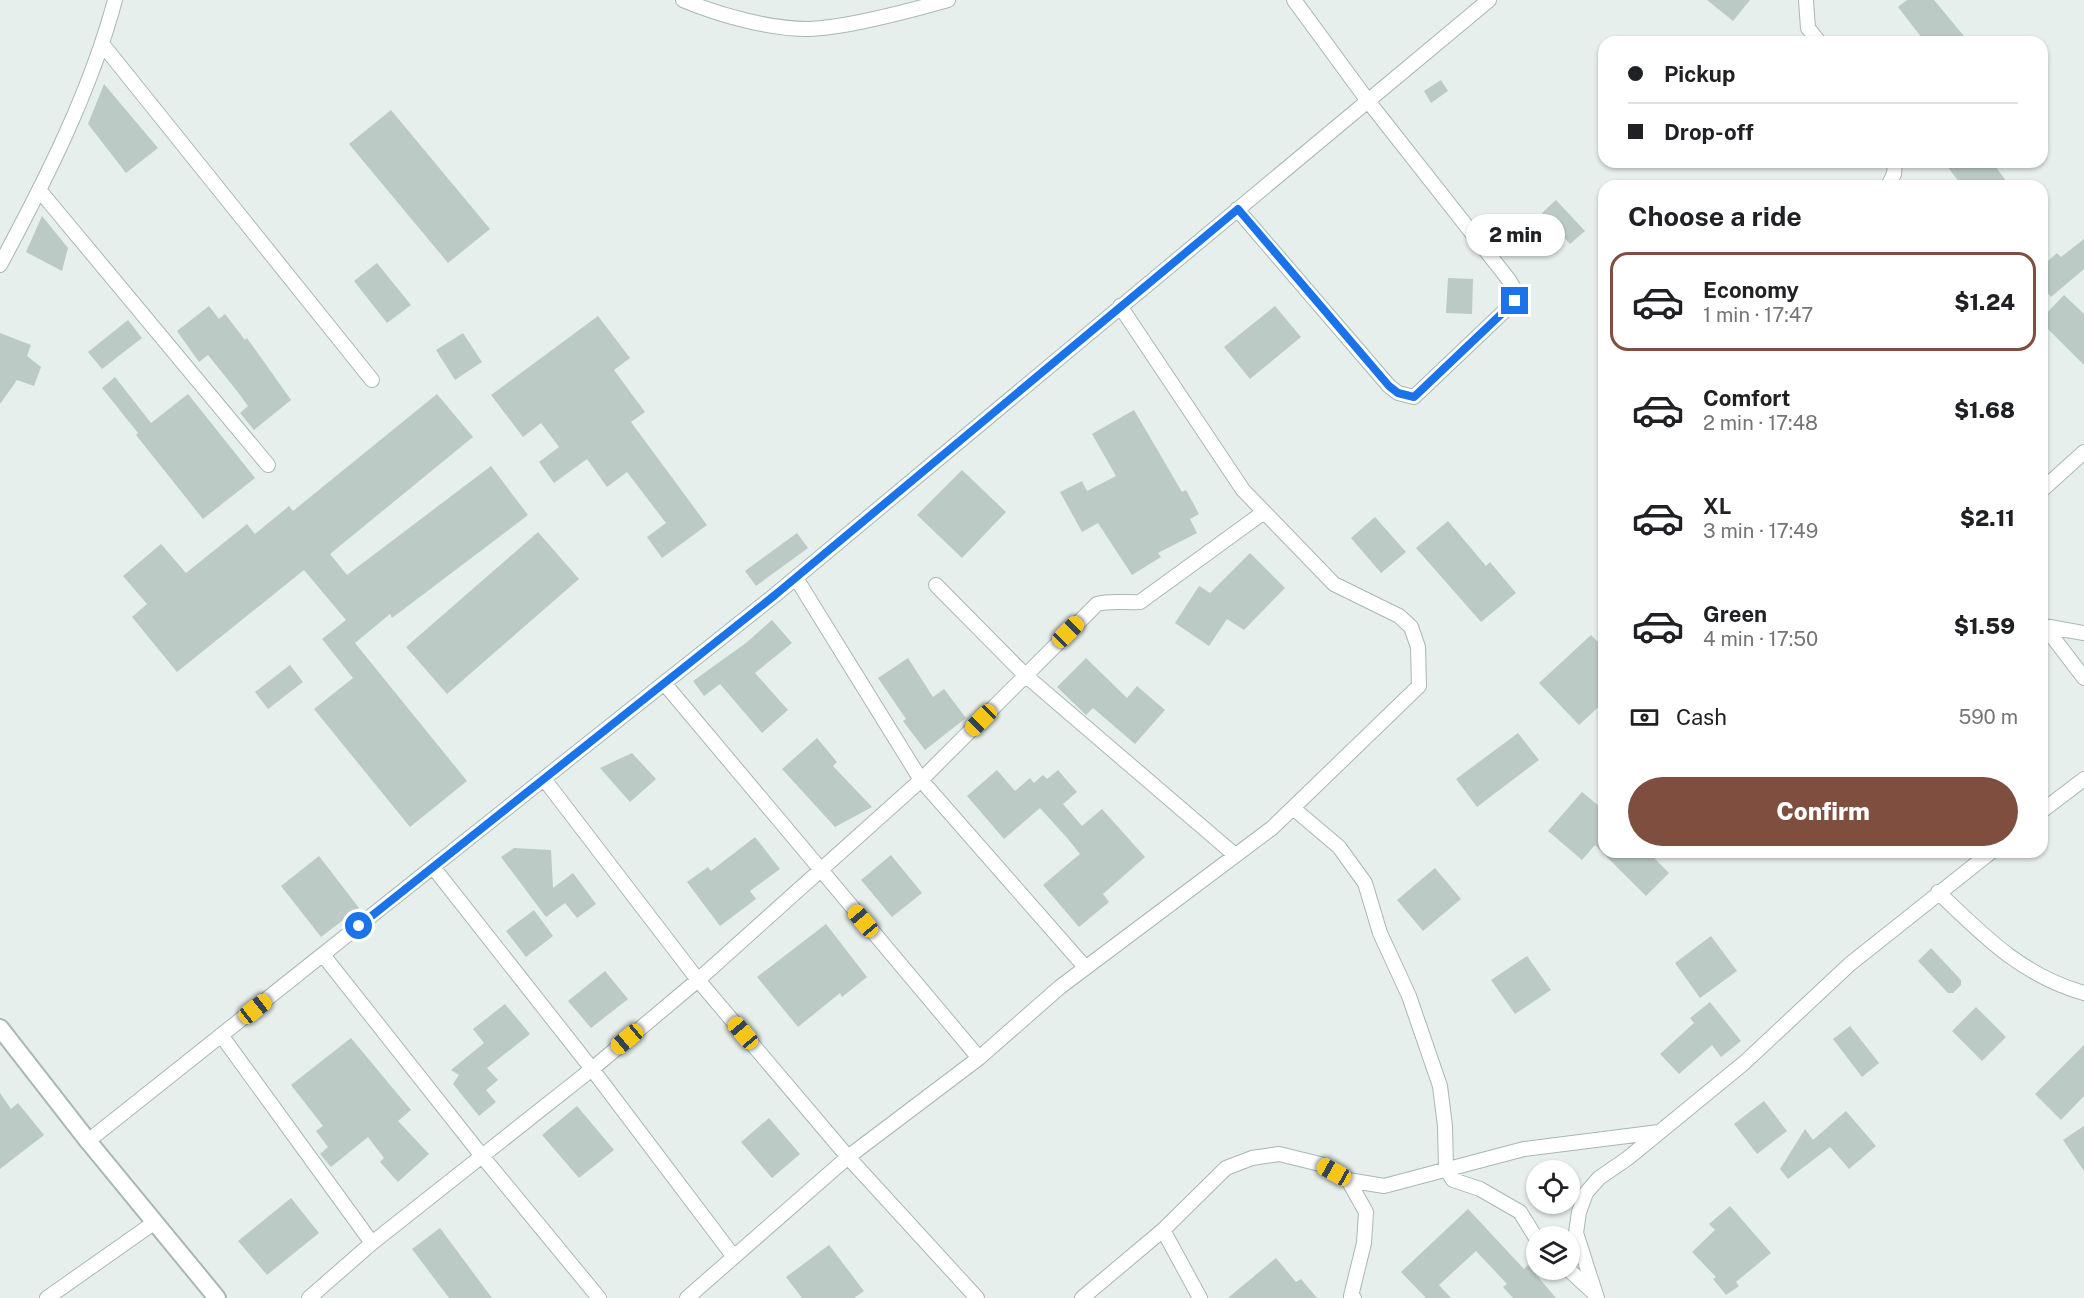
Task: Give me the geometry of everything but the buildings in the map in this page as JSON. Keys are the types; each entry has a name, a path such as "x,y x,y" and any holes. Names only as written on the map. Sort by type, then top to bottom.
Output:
{"street":[{"path":"0,265 40,191 103,45 115,0"},
{"path":"683,0 727,16 809,29 906,11 948,0"},
{"path":"1238,209 1389,386 1398,393 1414,397 1515,301 1515,290 1294,0"},
{"path":"88,1141 796,578 1489,0"},
{"path":"1806,0 1808,28 1814,36"},
{"path":"103,45 372,380"},
{"path":"40,191 268,465"},
{"path":"687,1298 848,1157 914,1110 979,1058 1085,967 1272,828 1419,686 1418,647 1411,627 1399,616 1334,584 1243,490 1120,306"},
{"path":"2048,485 2084,452"},
{"path":"309,1298 372,1244 592,1069 698,980 921,780 1097,604 1107,601 1140,602 1264,512"},
{"path":"796,578 921,780 1085,967"},
{"path":"936,585 1025,675 1235,855"},
{"path":"2048,626 2084,633"},
{"path":"2048,631 2084,678"},
{"path":"664,683 979,1058"},
{"path":"543,779 698,980 848,1157 977,1298"},
{"path":"2048,807 2084,779"},
{"path":"1293,808 1339,847 1365,883 1380,933 1409,996 1440,1086 1445,1126 1446,1169 1453,1180 1480,1189 1520,1212 1529,1226"},
{"path":"1597,1297 1576,1233 1579,1212 1586,1193 1599,1178 1628,1158 1744,1063 1842,972 1938,892 1983,858"},
{"path":"433,867 592,1069 734,1257"},
{"path":"1938,892 1991,943 2020,966 2062,987 2084,993"},
{"path":"323,955 598,1298"},
{"path":"0,1028 88,1141 217,1298"},
{"path":"221,1035 372,1244"},
{"path":"1082,1298 1163,1230 1226,1168 1252,1158 1279,1154 1320,1164 1348,1180 1384,1186 1524,1149 1659,1132"},
{"path":"1348,1180 1366,1212 1364,1243 1351,1296 1354,1298"},
{"path":"47,1298 154,1222"},
{"path":"1163,1230 1200,1298"},
{"path":"1579,1280 1597,1297"}],"route":[{"path":"359,926 775,595 1238,209 1389,386 1398,393 1414,397 1515,301"}]}
